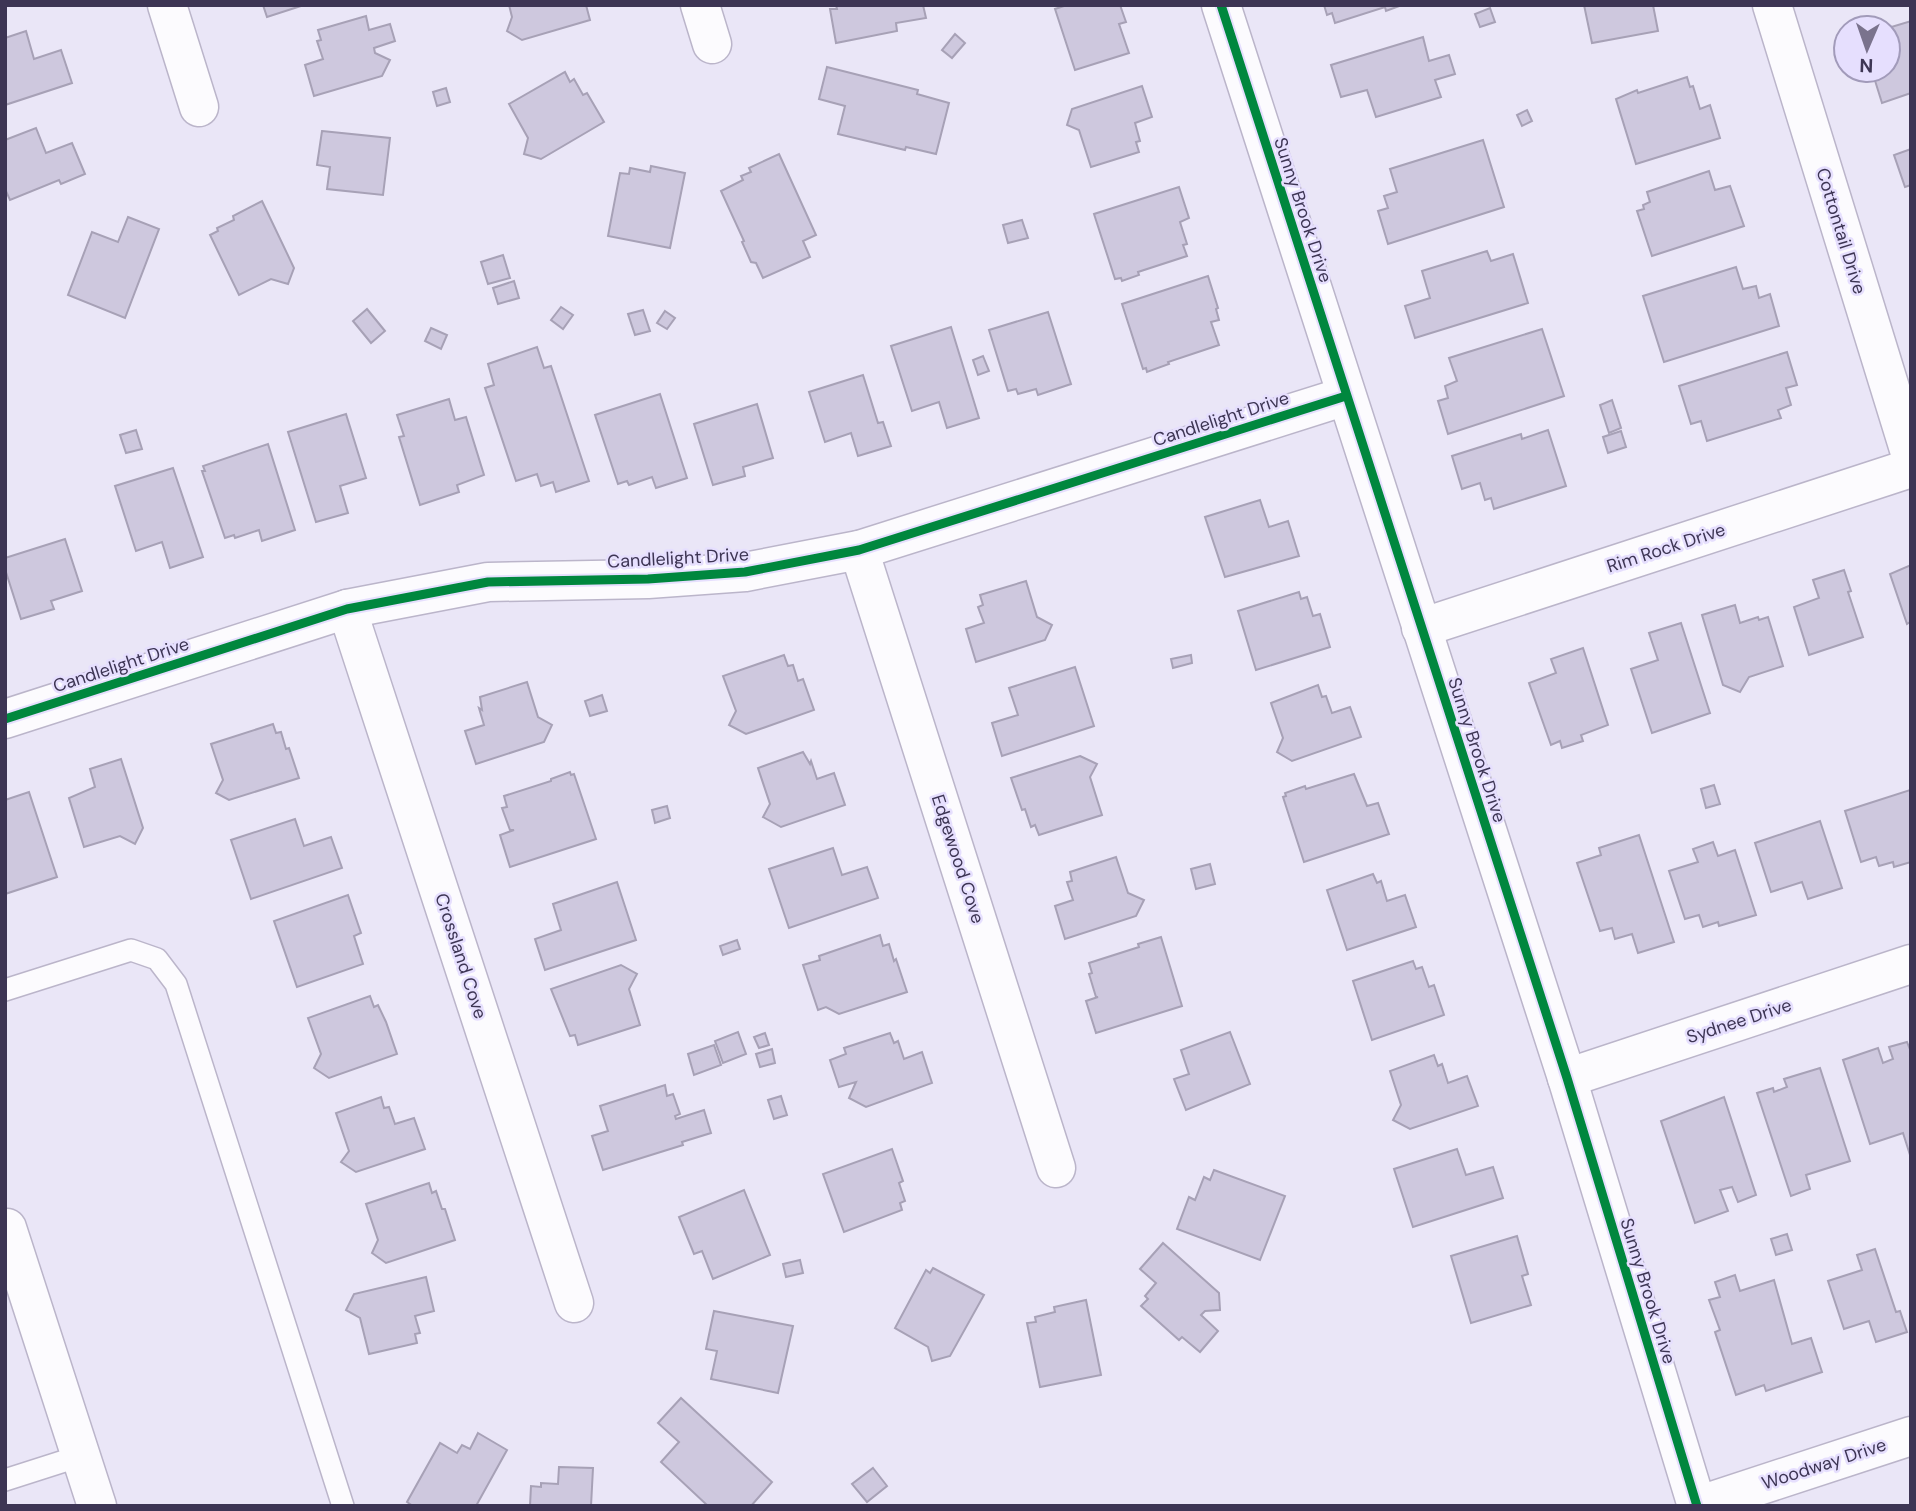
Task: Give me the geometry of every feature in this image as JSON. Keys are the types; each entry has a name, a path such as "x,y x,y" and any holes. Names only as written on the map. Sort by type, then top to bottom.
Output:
{"street":[{"path":"167,5 199,107"},
{"path":"700,5 712,44"},
{"name":"Sunny Brook Drive","path":"1221,5 1567,1078 1697,1506"},
{"name":"Cottontail Drive","path":"1772,5 1911,456"},
{"name":"Candlelight Drive","path":"5,719 346,609 488,582 648,579 744,572 859,550 1346,396"},
{"name":"Rim Rock Drive","path":"1422,628 1911,468"},
{"name":"Edgewood Cove","path":"859,550 1056,1168"},
{"name":"Crossland Cove","path":"346,609 574,1303"},
{"name":"Sydnee Drive","path":"1567,1078 1911,964"},
{"path":"6,1229 97,1506"},
{"name":"Woodway Drive","path":"1697,1506 1911,1436"}],"lane":[{"path":"5,990 131,950 157,959 176,984 343,1506"},
{"path":"5,1480 80,1456"}],"building":[{"path":"263,5 304,5 267,17"},
{"path":"509,5 586,5 590,20 522,40 507,31 512,17"},
{"path":"836,5 923,5 926,18 896,23 897,31 836,43 830,9 837,9"},
{"path":"1067,5 1120,5 1126,22 1119,24 1129,53 1075,70 1055,9"},
{"path":"1324,5 1402,5 1386,11 1385,7 1335,23 1332,13 1327,15"},
{"path":"1584,5 1653,5 1658,31 1592,43"},
{"path":"1490,8 1495,22 1480,27 1475,14"},
{"path":"366,16 369,30 390,24 395,41 374,48 375,53 390,60 382,76 314,96 305,65 323,59 317,41 321,40 318,30"},
{"path":"1911,21 1911,93 1882,103 1876,84 1902,84 1902,24"},
{"path":"26,31 34,59 61,50 72,83 5,105 5,38"},
{"path":"955,34 965,43 952,58 942,50"},
{"path":"1423,37 1429,61 1449,55 1455,74 1435,80 1441,97 1376,117 1367,90 1341,97 1331,65"},
{"path":"827,67 918,90 917,94 949,103 936,154 906,147 905,150 838,134 845,106 819,99"},
{"path":"565,72 570,82 574,79 583,95 587,93 604,122 541,159 524,154 528,138 509,104"},
{"path":"1687,77 1690,87 1693,86 1700,109 1710,105 1720,138 1636,164 1616,99 1637,90 1638,93"},
{"path":"1142,86 1152,117 1135,123 1140,141 1136,142 1139,152 1091,167 1079,130 1067,125 1072,109"},
{"path":"446,88 450,102 437,106 433,92"},
{"path":"1527,110 1532,121 1522,126 1517,115"},
{"path":"36,128 46,153 72,143 85,174 61,184 59,180 10,200 5,189 5,140"},
{"path":"322,131 390,138 383,195 327,189 330,167 317,165"},
{"path":"1483,140 1504,207 1388,244 1378,211 1388,208 1384,196 1397,192 1390,169"},
{"path":"1911,149 1911,185 1905,187 1894,155"},
{"path":"779,154 816,235 803,241 810,257 763,278 756,263 751,262 721,191 743,180 741,176 751,172 749,168"},
{"path":"651,166 685,173 670,248 608,236 620,173 629,174 630,168 650,172"},
{"path":"1709,171 1715,190 1730,186 1744,226 1652,256 1637,211 1644,209 1643,205 1650,202 1647,192"},
{"path":"1179,187 1189,218 1180,222 1187,244 1183,245 1187,256 1138,272 1139,275 1122,281 1121,278 1115,279 1094,214"},
{"path":"262,201 294,268 288,284 271,279 239,295 210,235 218,231 217,228 234,220 233,216"},
{"path":"128,217 159,229 125,318 68,295 92,232 118,242"},
{"path":"1022,220 1028,238 1008,243 1003,225"},
{"path":"1487,251 1491,261 1513,254 1528,303 1415,338 1405,306 1430,298 1422,271"},
{"path":"503,255 510,278 488,284 481,262"},
{"path":"1736,267 1743,289 1756,286 1759,298 1770,294 1779,326 1664,362 1643,296"},
{"path":"1208,276 1218,308 1219,320 1211,322 1219,345 1147,372 1146,368 1143,369 1122,304"},
{"path":"514,281 519,298 498,304 493,288"},
{"path":"561,307 573,315 563,329 551,320"},
{"path":"367,309 385,331 371,343 353,321"},
{"path":"643,310 650,331 635,335 628,314"},
{"path":"665,311 675,318 667,329 657,323"},
{"path":"1048,312 1071,384 1038,395 1036,389 1018,394 1016,389 1008,391 989,330"},
{"path":"951,327 979,418 947,428 939,402 912,411 891,346"},
{"path":"431,328 447,335 441,349 425,341"},
{"path":"1542,329 1564,396 1448,434 1438,401 1448,398 1445,386 1457,381 1449,358"},
{"path":"537,347 544,368 551,366 589,481 556,492 553,482 541,486 537,474 516,481 485,388 494,385 488,364"},
{"path":"1787,352 1797,385 1786,388 1791,405 1778,410 1781,418 1707,441 1701,421 1691,424 1679,386"},
{"path":"983,356 989,371 978,375 973,360"},
{"path":"863,375 878,423 883,422 891,446 858,456 851,433 825,442 809,392"},
{"path":"660,394 687,478 656,488 652,477 629,485 627,481 618,484 595,415"},
{"path":"449,399 455,420 466,417 484,475 457,485 459,492 420,505 399,437 404,436 397,415"},
{"path":"1612,400 1621,428 1609,433 1600,405"},
{"path":"757,404 773,458 743,467 745,476 713,485 694,424"},
{"path":"346,414 366,478 340,486 348,513 316,522 288,432"},
{"path":"136,430 142,449 126,453 120,435"},
{"path":"1548,430 1566,486 1494,509 1491,498 1485,500 1480,483 1462,489 1452,456 1521,434 1522,439"},
{"path":"1621,431 1626,447 1608,453 1603,437"},
{"path":"268,444 295,530 262,541 259,530 235,538 234,535 225,538 202,471 205,471 203,466"},
{"path":"173,468 203,557 170,568 162,542 136,551 115,486"},
{"path":"1260,500 1269,527 1288,521 1299,556 1225,577 1205,517"},
{"path":"65,539 82,591 51,601 54,609 21,619 5,569 5,558"},
{"path":"1911,565 1911,626 1910,622 1907,624 1890,574"},
{"path":"1844,570 1851,591 1848,592 1863,637 1809,655 1794,607 1819,598 1813,580"},
{"path":"1026,581 1037,617 1052,625 1045,640 976,662 966,629 984,623 978,607 983,605 980,595"},
{"path":"1299,592 1301,599 1307,597 1313,616 1320,614 1330,647 1256,670 1238,611"},
{"path":"1735,605 1740,623 1768,617 1783,666 1749,677 1740,692 1723,685 1702,615"},
{"path":"1681,623 1710,713 1652,733 1631,669 1658,660 1649,633"},
{"path":"1583,648 1608,725 1581,735 1583,741 1562,748 1560,741 1551,745 1529,683 1556,673 1551,659"},
{"path":"784,655 788,666 793,665 798,681 803,679 814,710 746,734 729,725 736,711 723,676"},
{"path":"1191,655 1192,663 1173,668 1171,659"},
{"path":"1075,667 1094,726 1002,756 992,723 1018,715 1009,688"},
{"path":"527,682 538,717 552,725 544,742 476,764 465,731 484,725 479,708 482,710 480,697"},
{"path":"1318,685 1322,697 1326,696 1332,713 1350,707 1361,737 1292,761 1277,752 1283,738 1271,703"},
{"path":"602,695 607,711 590,716 585,701"},
{"path":"273,724 276,733 281,732 286,749 289,748 299,778 229,800 216,793 223,780 211,744"},
{"path":"803,752 810,764 811,761 817,779 834,773 845,805 781,827 763,817 770,804 758,768"},
{"path":"1080,756 1097,764 1090,777 1102,815 1039,835 1035,825 1031,827 1025,809 1022,810 1011,778"},
{"path":"121,759 143,828 135,844 120,836 84,847 69,798 95,787 90,769"},
{"path":"570,772 571,775 574,774 596,839 510,867 500,835 514,830 510,830 502,808 507,807 504,796"},
{"path":"1354,774 1367,806 1378,803 1389,834 1304,862 1283,797 1286,796 1285,793"},
{"path":"1714,785 1720,804 1706,808 1701,789"},
{"path":"1910,790 1911,862 1894,867 1893,862 1879,866 1876,857 1861,862 1845,811"},
{"path":"29,792 57,877 5,894 5,800"},
{"path":"667,806 670,818 655,823 652,810"},
{"path":"295,819 304,846 331,837 342,868 251,899 231,840"},
{"path":"1820,821 1842,888 1808,899 1802,882 1771,892 1755,843"},
{"path":"1639,835 1674,942 1638,953 1632,934 1615,939 1612,928 1600,931 1577,863 1601,855 1599,848"},
{"path":"1713,842 1718,856 1735,850 1756,915 1719,926 1718,922 1703,927 1699,915 1685,919 1669,871 1698,862 1693,849"},
{"path":"833,848 842,875 867,867 878,898 789,928 769,869"},
{"path":"1116,857 1128,893 1144,900 1136,916 1065,939 1055,906 1073,900 1067,882 1072,881 1070,872"},
{"path":"1210,864 1215,884 1196,889 1191,869"},
{"path":"1373,874 1377,883 1381,881 1387,901 1405,895 1416,927 1347,950 1327,890"},
{"path":"617,882 636,940 545,970 535,939 561,930 553,904"},
{"path":"348,895 361,933 354,936 363,964 297,987 274,921"},
{"path":"880,935 883,946 889,944 907,992 839,1014 826,1007 818,1010 803,965 820,960 819,956"},
{"path":"1161,937 1182,1006 1096,1033 1086,1001 1098,997 1089,974 1092,973 1089,963"},
{"path":"737,940 740,949 723,955 720,946"},
{"path":"1413,961 1416,969 1422,967 1429,987 1434,985 1444,1015 1372,1040 1353,981"},
{"path":"621,965 637,974 629,989 640,1025 578,1045 575,1035 570,1036 551,989"},
{"path":"370,996 374,1007 378,1005 386,1022 397,1054 329,1078 314,1068 321,1054 308,1018"},
{"path":"738,1032 746,1054 723,1063 715,1041"},
{"path":"1230,1032 1250,1084 1186,1110 1174,1079 1189,1074 1181,1050"},
{"path":"765,1033 769,1045 759,1048 754,1037"},
{"path":"890,1033 894,1043 898,1041 904,1059 922,1052 932,1083 866,1107 849,1098 856,1082 839,1087 830,1060 846,1054 844,1048"},
{"path":"1907,1042 1911,1052 1910,1155 1903,1133 1870,1144 1843,1060 1878,1048 1883,1063 1893,1059 1889,1047"},
{"path":"714,1045 721,1065 694,1075 688,1054"},
{"path":"772,1049 775,1063 760,1067 756,1054"},
{"path":"1434,1055 1438,1066 1442,1064 1448,1083 1467,1076 1478,1106 1410,1129 1393,1120 1401,1105 1390,1071"},
{"path":"1820,1068 1850,1161 1806,1175 1810,1189 1791,1196 1757,1093 1773,1088 1774,1092 1787,1087 1784,1079"},
{"path":"665,1085 667,1096 673,1094 680,1114 675,1116 676,1119 704,1110 711,1133 682,1142 683,1145 603,1170 592,1136 608,1131 600,1106"},
{"path":"781,1096 787,1115 774,1119 768,1100"},
{"path":"381,1097 384,1108 389,1107 395,1124 414,1118 425,1149 356,1172 341,1162 349,1151 336,1113"},
{"path":"1724,1097 1756,1195 1738,1202 1732,1187 1720,1190 1728,1211 1695,1223 1661,1121"},
{"path":"892,1149 903,1181 899,1183 905,1201 900,1203 902,1210 844,1232 823,1174"},
{"path":"1457,1149 1466,1175 1493,1167 1503,1198 1413,1227 1394,1169"},
{"path":"1214,1170 1285,1196 1260,1260 1177,1229 1189,1197 1195,1200 1204,1177 1210,1180"},
{"path":"429,1183 432,1193 436,1191 442,1209 445,1209 455,1240 386,1263 372,1253 378,1240 366,1204"},
{"path":"744,1190 770,1255 713,1279 702,1251 694,1254 679,1217"},
{"path":"1787,1234 1792,1250 1776,1255 1771,1239"},
{"path":"1517,1236 1528,1274 1522,1276 1531,1305 1471,1323 1451,1256"},
{"path":"1163,1243 1219,1293 1220,1310 1205,1311 1201,1315 1218,1331 1200,1352 1182,1337 1179,1340 1141,1306 1148,1299 1145,1296 1156,1283 1140,1269"},
{"path":"1875,1249 1896,1312 1900,1311 1907,1332 1876,1342 1869,1321 1844,1329 1828,1281 1862,1270 1857,1255"},
{"path":"800,1260 803,1273 786,1277 783,1264"},
{"path":"933,1268 984,1295 950,1356 932,1361 928,1347 895,1328 926,1270 930,1273"},
{"path":"1735,1275 1740,1291 1774,1280 1792,1344 1811,1338 1822,1372 1766,1391 1764,1385 1736,1395 1715,1332 1720,1330 1709,1300 1720,1297 1715,1282"},
{"path":"426,1277 434,1311 415,1316 420,1333 415,1334 417,1343 369,1354 360,1318 346,1310 354,1294"},
{"path":"1086,1300 1101,1375 1040,1387 1027,1323 1036,1322 1035,1317 1055,1312 1054,1307"},
{"path":"714,1311 793,1326 778,1393 711,1379 717,1351 706,1349"},
{"path":"681,1398 772,1482 751,1506 708,1506 661,1462 679,1442 658,1423"},
{"path":"478,1433 507,1450 476,1506 413,1506 407,1502 440,1443 457,1453 462,1445 470,1449"},
{"path":"559,1467 593,1468 591,1506 530,1506 531,1486 541,1487 541,1483 558,1484"},
{"path":"873,1468 887,1486 867,1502 852,1484"}],"cycle path":[{"path":"1221,5 1567,1078 1697,1506"},
{"path":"5,719 347,609 488,582 648,579 745,572 859,550 1346,396"}]}
